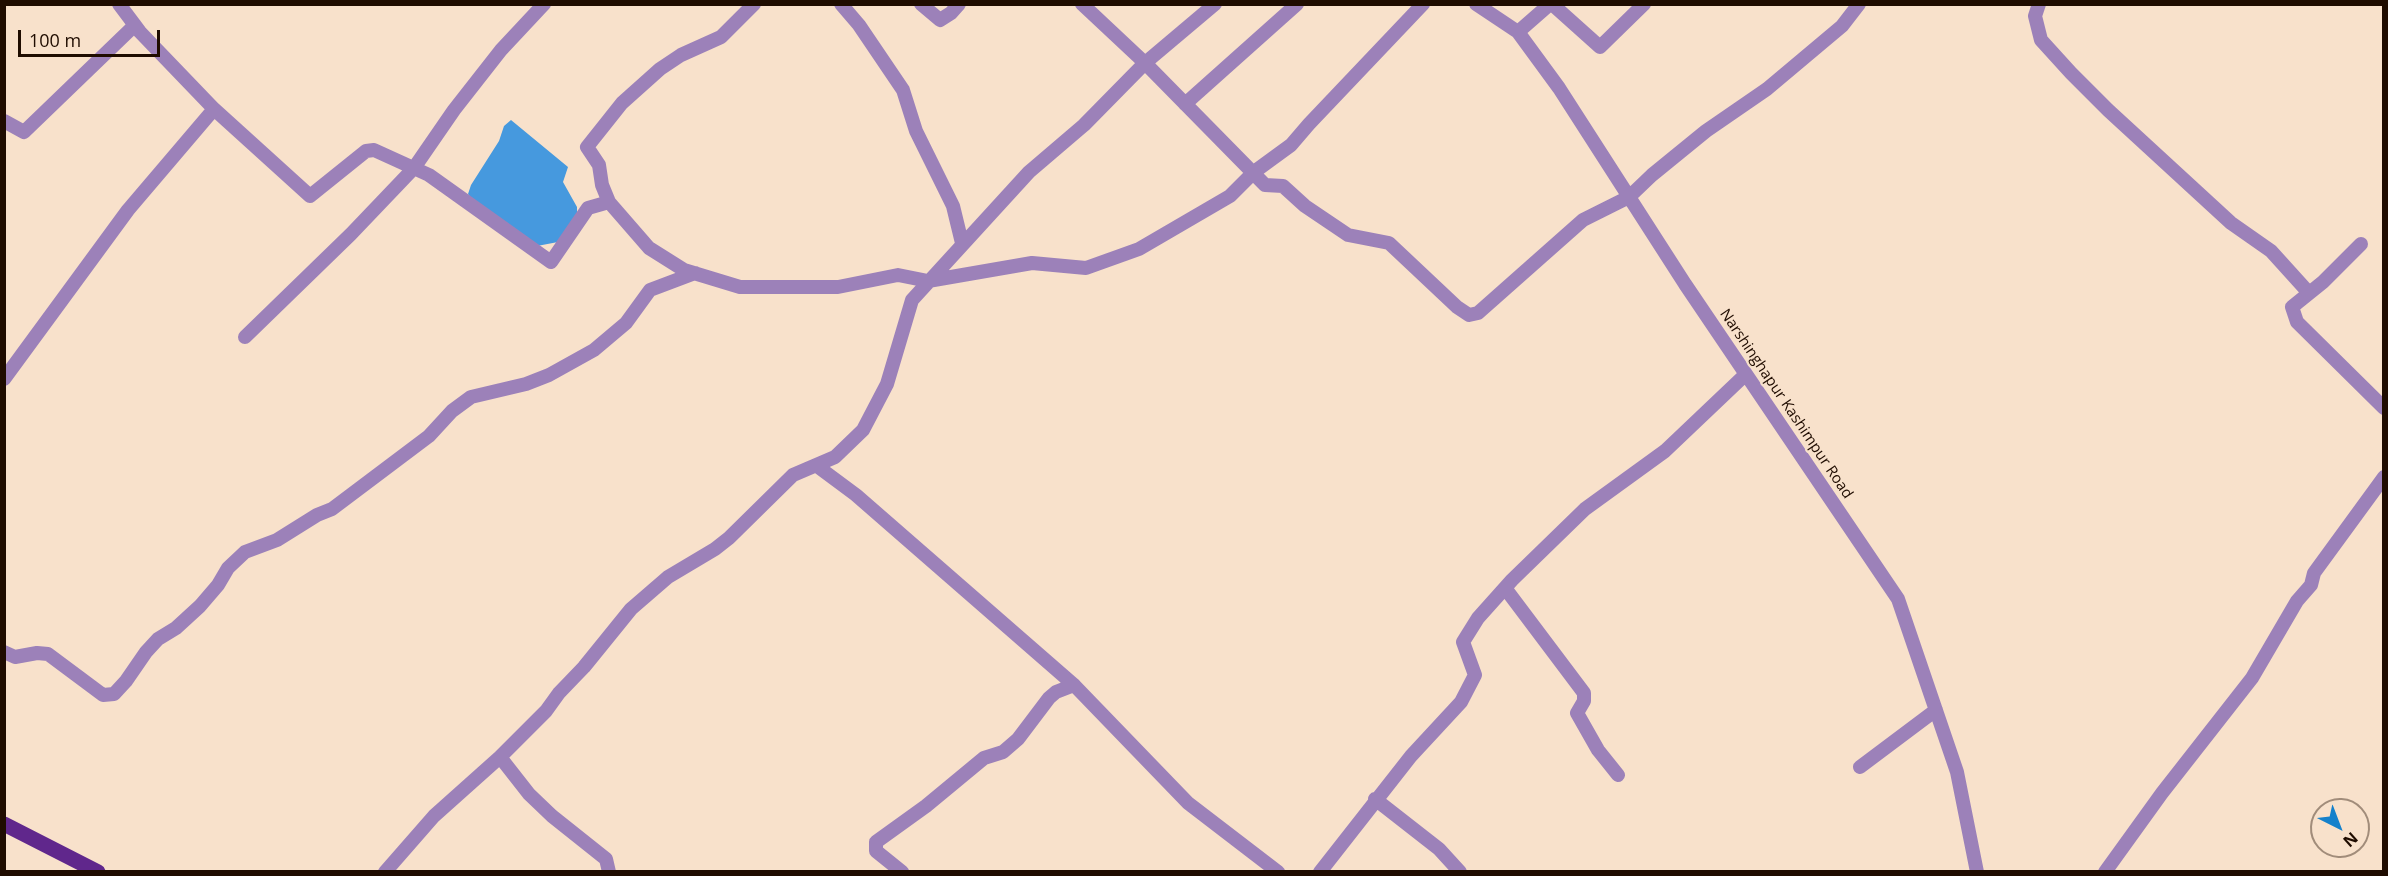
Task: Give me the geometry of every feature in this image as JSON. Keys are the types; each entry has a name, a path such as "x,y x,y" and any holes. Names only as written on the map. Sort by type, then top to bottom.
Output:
{"main road":[{"path":"4,824 98,872"}],"street":[{"path":"244,337 351,234 414,168 454,110 501,50 544,4"},
{"path":"754,4 721,37 681,55 660,69 621,103 587,147 599,165 609,202 649,248 684,270 740,287 838,287 898,275 928,281 1032,262 1086,268 1139,249 1230,196 1254,172 1291,146 1309,123 1423,4"},
{"path":"841,4 859,25 903,90 916,131 950,197 962,243"},
{"path":"921,4 940,20 959,4"},
{"path":"1082,4 1145,63 1265,185 1283,186 1314,213 1348,235 1389,243 1457,307 1469,315 1478,313 1583,220 1629,197 1706,131 1767,89 1842,26 1859,4"},
{"path":"385,872 434,816 500,757 546,711 631,609 668,577 729,538 793,475 835,457 863,430 887,384 912,300 1029,172 1084,125 1145,63 1215,4"},
{"path":"1185,104 1297,4"},
{"name":"Narshinghapur Kashimpur Road","path":"1476,4 1518,32 1559,88 1746,374 1898,599 1957,772 1977,872"},
{"path":"1518,32 1551,4 1600,47 1644,4"},
{"path":"2039,4 2035,16 2041,40 2071,73 2231,223 2271,251 2309,293"},
{"path":"124,6 135,25 214,109 310,196 366,151 374,150 429,176 551,262 588,208 609,202"},
{"path":"4,121 24,132 135,25"},
{"path":"4,379 128,210 214,109"},
{"path":"2361,244 2292,307 2297,322 2384,408"},
{"path":"4,652 15,657 37,653 48,654 103,695 114,694 146,652 158,639 176,628 200,606 218,585 228,568 245,552 277,540 317,515 332,509 429,435 452,411 471,397 526,384 549,375 594,350 613,335 626,323 650,290 695,273"},
{"path":"1320,872 1375,799 1461,702 1475,675 1463,642 1478,618 1585,508 1665,450 1746,374"},
{"path":"817,466 856,495 1074,685 1188,803 1278,872"},
{"path":"2105,872 2252,678 2297,601 2311,585 2314,573 2384,477"},
{"path":"1506,588 1584,693 1584,701 1577,713 1598,750 1618,775"},
{"path":"902,872 876,852 876,842 926,806 984,758 1003,752 1018,739 1048,698 1074,685"},
{"path":"1860,767 1936,710"},
{"path":"500,757 529,794 552,816 606,859 609,872"},
{"path":"1375,799 1439,849 1460,872"}],"water":[{"path":"511,120 568,167 563,182 577,207 577,217 558,242 537,246 473,201 468,194 471,185 499,141 504,126"}]}
